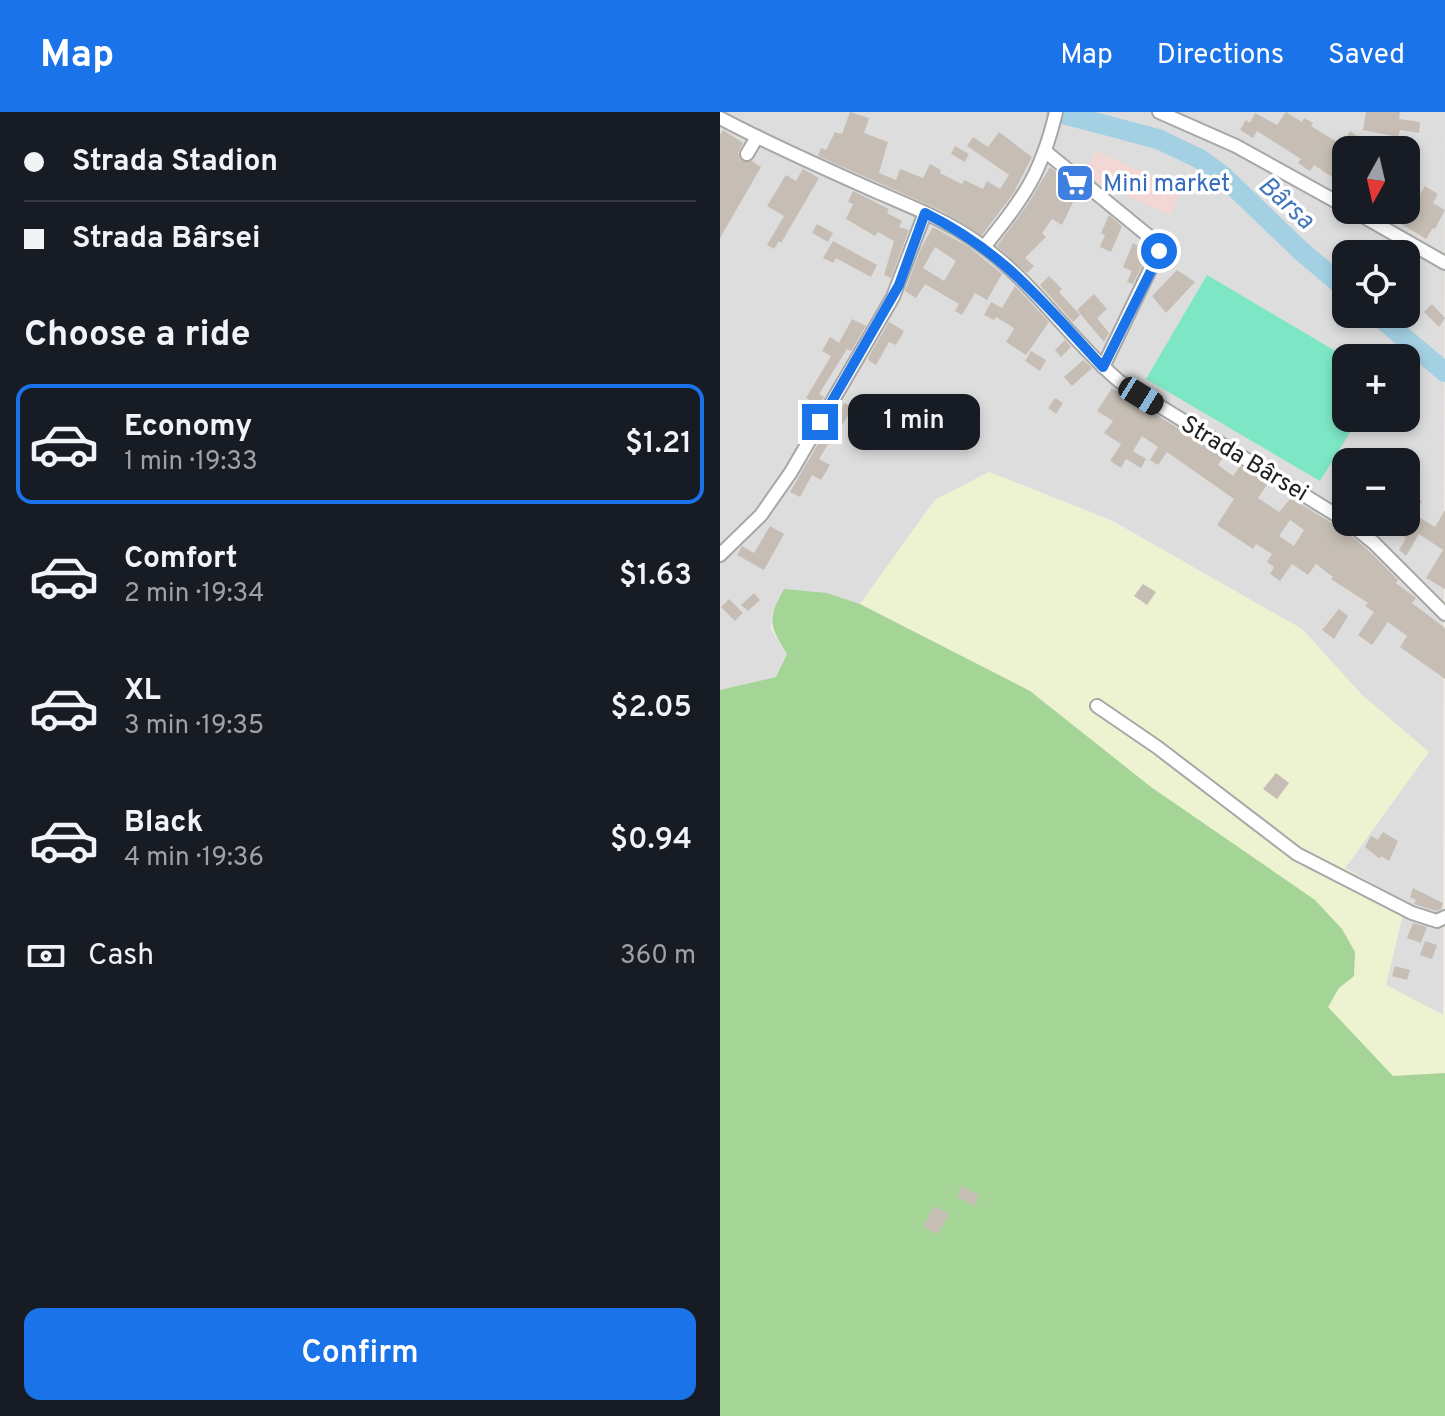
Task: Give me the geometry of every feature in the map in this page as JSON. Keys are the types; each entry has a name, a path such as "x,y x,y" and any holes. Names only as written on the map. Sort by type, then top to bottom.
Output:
{"street":[{"path":"984,247 1022,199 1046,152 1056,112"},
{"path":"1159,112 1247,152 1332,199"},
{"name":"Strada Bârsei","path":"720,118 925,213 984,247 1035,293 1103,367 1141,396 1332,511"},
{"path":"747,154 757,137"},
{"path":"1046,152 1151,238 1159,251 1103,367"},
{"path":"720,555 755,522 791,472 893,297 925,213"},
{"path":"1377,224 1445,263"},
{"name":"Strada Bârsei","path":"1365,536 1445,614"},
{"path":"1097,706 1180,764 1297,854 1412,913 1437,921 1445,917"}],"shaded area":[{"path":"720,112 1445,112 1443,1015 1386,985 1345,868 1429,752 1362,695 1302,629 1111,520 989,472 935,500 860,604 827,593 779,599 772,615 771,629 787,654 776,677 720,690"},
{"path":"1095,151 1181,189 1170,215 1100,184 1085,173"}],"green space":[{"path":"1207,275 1332,349 1332,432 1350,432 1340,448 1332,448 1332,462 1320,481 1146,379"},
{"path":"989,472 1111,521 1302,629 1362,695 1429,752 1345,868 1406,902 1386,985 1443,1015 1445,1009 1445,1073 1393,1076 1327,1007 1339,988 1354,976 1151,787 1030,691 860,604 935,500"},
{"path":"784,589 827,593 860,604 1030,691 1151,787 1315,900 1342,929 1355,952 1354,976 1339,988 1328,1007 1393,1076 1445,1073 1445,1416 720,1416 720,690 776,677 787,654 772,622"}],"building":[{"path":"850,112 869,118 864,133 888,142 879,173 896,180 900,169 923,178 930,164 962,184 964,180 983,189 987,181 1000,189 1009,175 967,146 973,137 988,147 999,132 1032,157 1013,194 982,235 942,211 818,156 821,148 826,150 835,132 842,134"},
{"path":"1286,112 1302,122 1304,118 1313,123 1311,126 1332,139 1332,177 1314,165 1310,171 1298,163 1301,159 1257,131 1253,138 1240,130 1246,120 1250,123 1255,113 1277,125"},
{"path":"1366,112 1400,112 1399,119 1420,122 1419,133 1400,130 1398,136 1363,130"},
{"path":"723,130 743,143 738,153 742,161 752,161 761,167 720,238 720,135"},
{"path":"955,146 969,154 965,162 951,154"},
{"path":"1050,167 1079,190 1062,225 1052,219 1042,233 1046,237 1025,258 1034,266 1027,273 997,246"},
{"path":"803,169 819,178 781,243 779,241 774,249 767,245 784,216 767,206 786,175 796,181"},
{"path":"1425,186 1438,194 1433,203 1445,210 1426,239 1401,224 1420,224 1420,194"},
{"path":"853,191 889,209 887,213 902,221 899,227 909,230 891,278 884,275 894,241 878,232 875,236 846,219 853,204 848,202"},
{"path":"1109,215 1122,226 1111,252 1100,247 1105,235 1101,233"},
{"path":"817,224 833,233 828,242 812,233"},
{"path":"933,227 969,247 1002,274 987,300 975,293 962,315 955,311 959,304 925,284 916,298 905,291 921,248","holes":["935,247 956,261 944,281 923,268"]},
{"path":"833,241 877,265 871,277 836,258 833,263 823,258"},
{"path":"1133,243 1149,252 1133,284 1127,282 1132,271 1123,267"},
{"path":"1177,270 1195,282 1166,313 1152,296"},
{"path":"1049,276 1080,315 1073,322 1040,285"},
{"path":"1015,286 1049,322 1026,355 1006,342 1014,329 1011,326 996,317 994,320 984,315 991,302 1002,308"},
{"path":"1094,294 1107,309 1097,318 1109,333 1104,342 1077,310"},
{"path":"1432,304 1445,318 1439,327 1424,312"},
{"path":"852,319 866,326 851,351 847,349 819,394 824,397 819,406 806,398 831,356 822,351 830,337 839,343"},
{"path":"889,322 904,331 896,345 889,342 876,365 868,360 869,356"},
{"path":"1065,340 1071,347 1061,357 1055,350"},
{"path":"1031,351 1046,360 1040,371 1025,361"},
{"path":"1083,360 1092,368 1072,386 1064,377"},
{"path":"1112,388 1224,456 1218,465 1233,476 1240,466 1268,483 1258,498 1279,512 1291,498 1332,523 1332,536 1351,536 1398,580 1396,583 1416,598 1412,603 1445,628 1445,679 1400,647 1407,636 1388,622 1372,645 1358,635 1374,612 1365,606 1368,603 1331,579 1333,577 1316,564 1308,575 1292,564 1280,581 1270,574 1274,567 1267,562 1272,554 1256,544 1253,549 1217,525 1234,499 1167,452 1158,465 1150,460 1158,447 1142,436 1133,451 1146,459 1141,468 1126,459 1121,468 1110,461 1121,444 1104,433 1113,421 1097,411","holes":["1290,520 1304,530 1294,546 1279,536"]},
{"path":"1055,398 1063,403 1056,414 1048,408"},
{"path":"844,403 852,407 843,424 835,419"},
{"path":"822,437 830,441 819,459 830,465 821,480 812,475 800,497 790,492"},
{"path":"1445,510 1445,589 1426,578 1443,550 1420,535 1420,518 1435,527"},
{"path":"770,526 784,534 764,570 737,555 742,546 754,553"},
{"path":"1402,536 1418,536 1406,556 1399,550 1406,538"},
{"path":"1143,584 1156,592 1147,605 1134,596"},
{"path":"754,593 760,600 748,611 741,605"},
{"path":"729,599 743,613 735,621 721,607"},
{"path":"1339,609 1348,616 1334,639 1322,630"},
{"path":"1276,773 1289,783 1277,799 1263,789"},
{"path":"1383,832 1398,841 1389,861 1381,856 1380,859 1365,847 1371,836 1378,840"},
{"path":"1413,888 1443,903 1441,909 1436,911 1414,904 1416,900 1410,897"},
{"path":"1413,923 1427,927 1421,943 1407,938"},
{"path":"1425,941 1437,945 1432,959 1420,955"},
{"path":"1395,966 1410,970 1407,980 1392,976"},
{"path":"962,1186 979,1195 974,1206 957,1197"},
{"path":"934,1206 949,1214 938,1234 923,1227"}],"waterway":[{"name":"Bârsa","path":"1056,112 1158,139 1200,159 1222,175 1332,277"},
{"name":"Bârsa","path":"1393,328 1445,372"}],"place":[{"name":"Mini market","path":"1075,183"}],"route":[{"path":"820,422 893,297 925,213 972,238 1005,264 1103,367 1159,251"}]}
